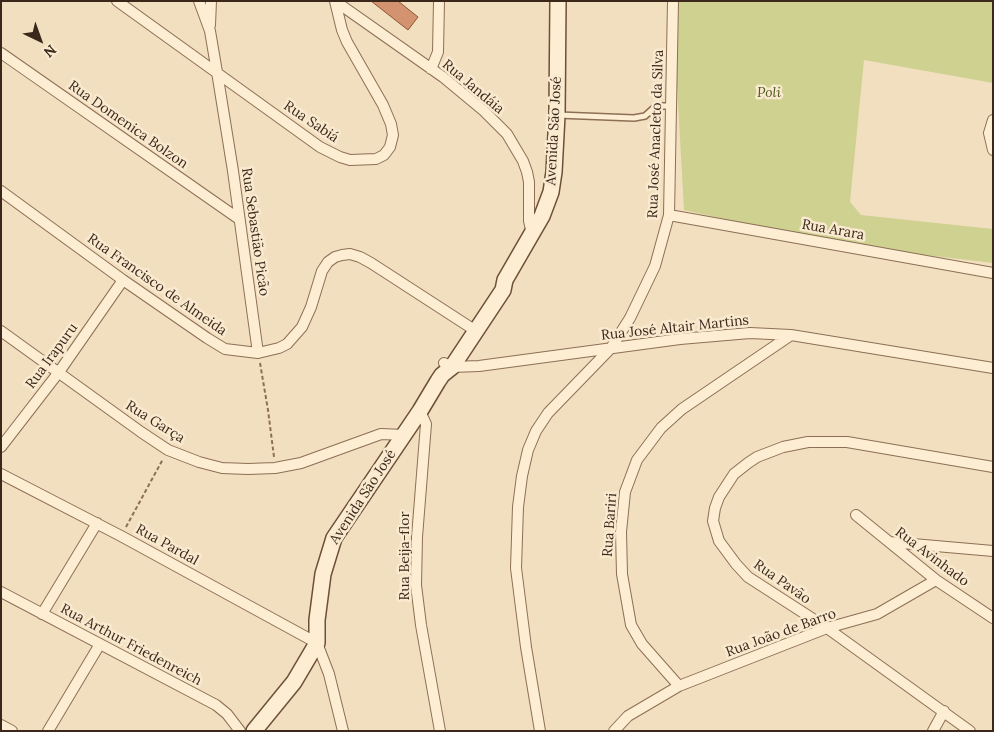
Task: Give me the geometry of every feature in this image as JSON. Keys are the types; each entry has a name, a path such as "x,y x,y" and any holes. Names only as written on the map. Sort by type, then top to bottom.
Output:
{"main road":[{"name":"Avenida São José","path":"317,643 317,620 322,574 334,538 420,411 472,329 495,285 505,280 542,216 551,192 554,172 557,115 558,1"},
{"path":"254,731 294,682 317,643"}],"street":[{"name":"Rua Sabiá","path":"117,1 320,147 350,160 380,158 387,151 392,141 391,124 383,105 347,42 335,1"},
{"name":"Rua Sebastião Picão","path":"199,1 210,31 217,72 258,353"},
{"path":"210,31 211,1"},
{"name":"Rua Jandáia","path":"335,1 431,69 484,112 507,134 524,161 527,172 529,182 529,221 532,234"},
{"path":"431,69 438,52 439,1"},
{"name":"Rua José Anacleto da Silva","path":"540,731 526,647 516,568 518,506 522,476 528,450 536,431 548,413 611,348 630,318 655,266 669,215 673,1"},
{"name":"Rua Domenica Bolzon","path":"1,53 239,219"},
{"path":"993,120 989,133 993,150"},
{"name":"Rua Francisco de Almeida","path":"1,191 123,280 213,342 225,348 258,353 287,344 302,327 311,307 322,271 328,262 335,257 350,254 360,257 472,329"},
{"name":"Rua Arara","path":"669,215 993,273"},
{"name":"Rua Irapuru","path":"1,447 59,372 123,280"},
{"name":"Rua Garça","path":"1,331 168,450 199,462 222,468 276,468 301,463 381,434 404,435"},
{"name":"Rua José Altair Martins","path":"450,362 479,366 680,338 750,333 791,335 993,368"},
{"name":"Rua Bariri","path":"679,686 642,644 631,625 622,574 621,540 625,492 637,460 661,428 682,409 791,335"},
{"path":"450,362 479,366"},
{"name":"Rua Beija-flor","path":"420,411 426,424 417,537 416,585 421,625 440,731"},
{"name":"Rua Pavão","path":"970,731 827,628 748,577 720,541 713,521 714,508 719,496 734,474 757,458 783,447 826,441 867,445 993,467"},
{"name":"Rua Pardal","path":"1,474 122,536 317,643"},
{"name":"Rua Avinhado","path":"856,515 936,580 993,618"},
{"path":"42,614 96,523"},
{"path":"890,542 993,551"},
{"name":"Rua João de Barro","path":"614,731 628,716 679,686 827,628 877,614 936,580"},
{"name":"Rua Arthur Friedenreich","path":"1,592 216,705 227,714 240,731"},
{"path":"317,643 329,674 343,731"},
{"path":"48,731 100,644"},
{"path":"933,731 944,711"},
{"path":"1,725 12,731"}],"lane":[{"path":"557,115 634,118 644,116 656,106 671,106"}],"path":[{"path":"258,353 276,468"},
{"path":"122,536 168,450"}],"green space":[{"name":"Poli","path":"674,1 993,1 993,83 864,60 850,202 861,215 993,229 993,263 832,244 684,210 673,14"}],"building":[{"path":"371,1 398,1 418,17 408,30"}]}
